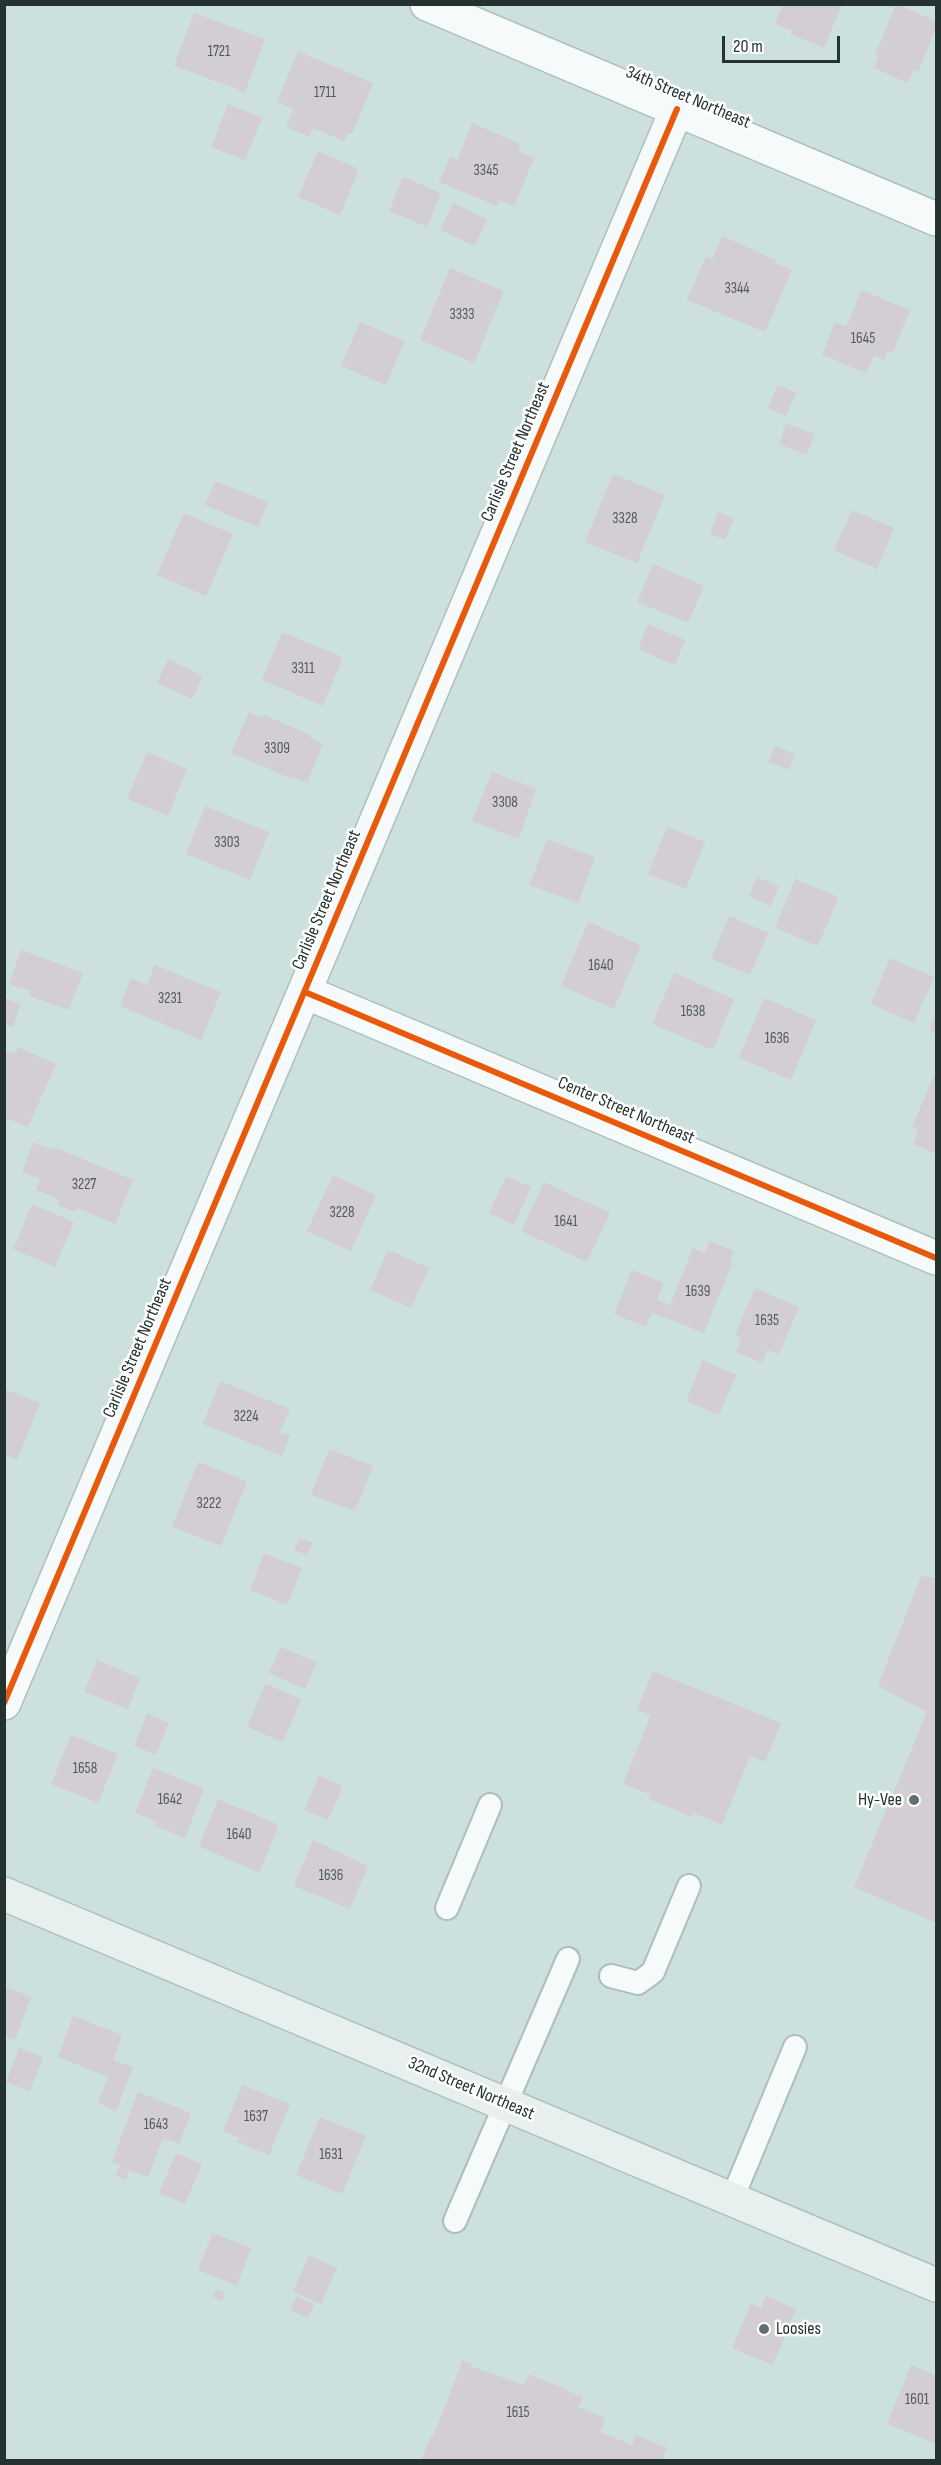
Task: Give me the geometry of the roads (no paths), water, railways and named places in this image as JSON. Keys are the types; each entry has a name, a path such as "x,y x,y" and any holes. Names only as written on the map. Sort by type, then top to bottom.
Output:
{"main road":[{"name":"32nd Street Northeast","path":"4,1894 936,2285"}],"street":[{"name":"34th Street Northeast","path":"427,4 936,219"},
{"name":"Carlisle Street Northeast","path":"4,1702 677,109"},
{"name":"Center Street Northeast","path":"304,992 936,1258"}],"lane":[{"path":"447,1908 490,1805"},
{"path":"611,1976 638,1983 653,1972 689,1886"},
{"path":"455,2220 568,1959"},
{"path":"732,2199 795,2047"}],"place":[{"name":"Hy-Vee","path":"914,1800"},
{"name":"Loosies","path":"764,2329"}]}
